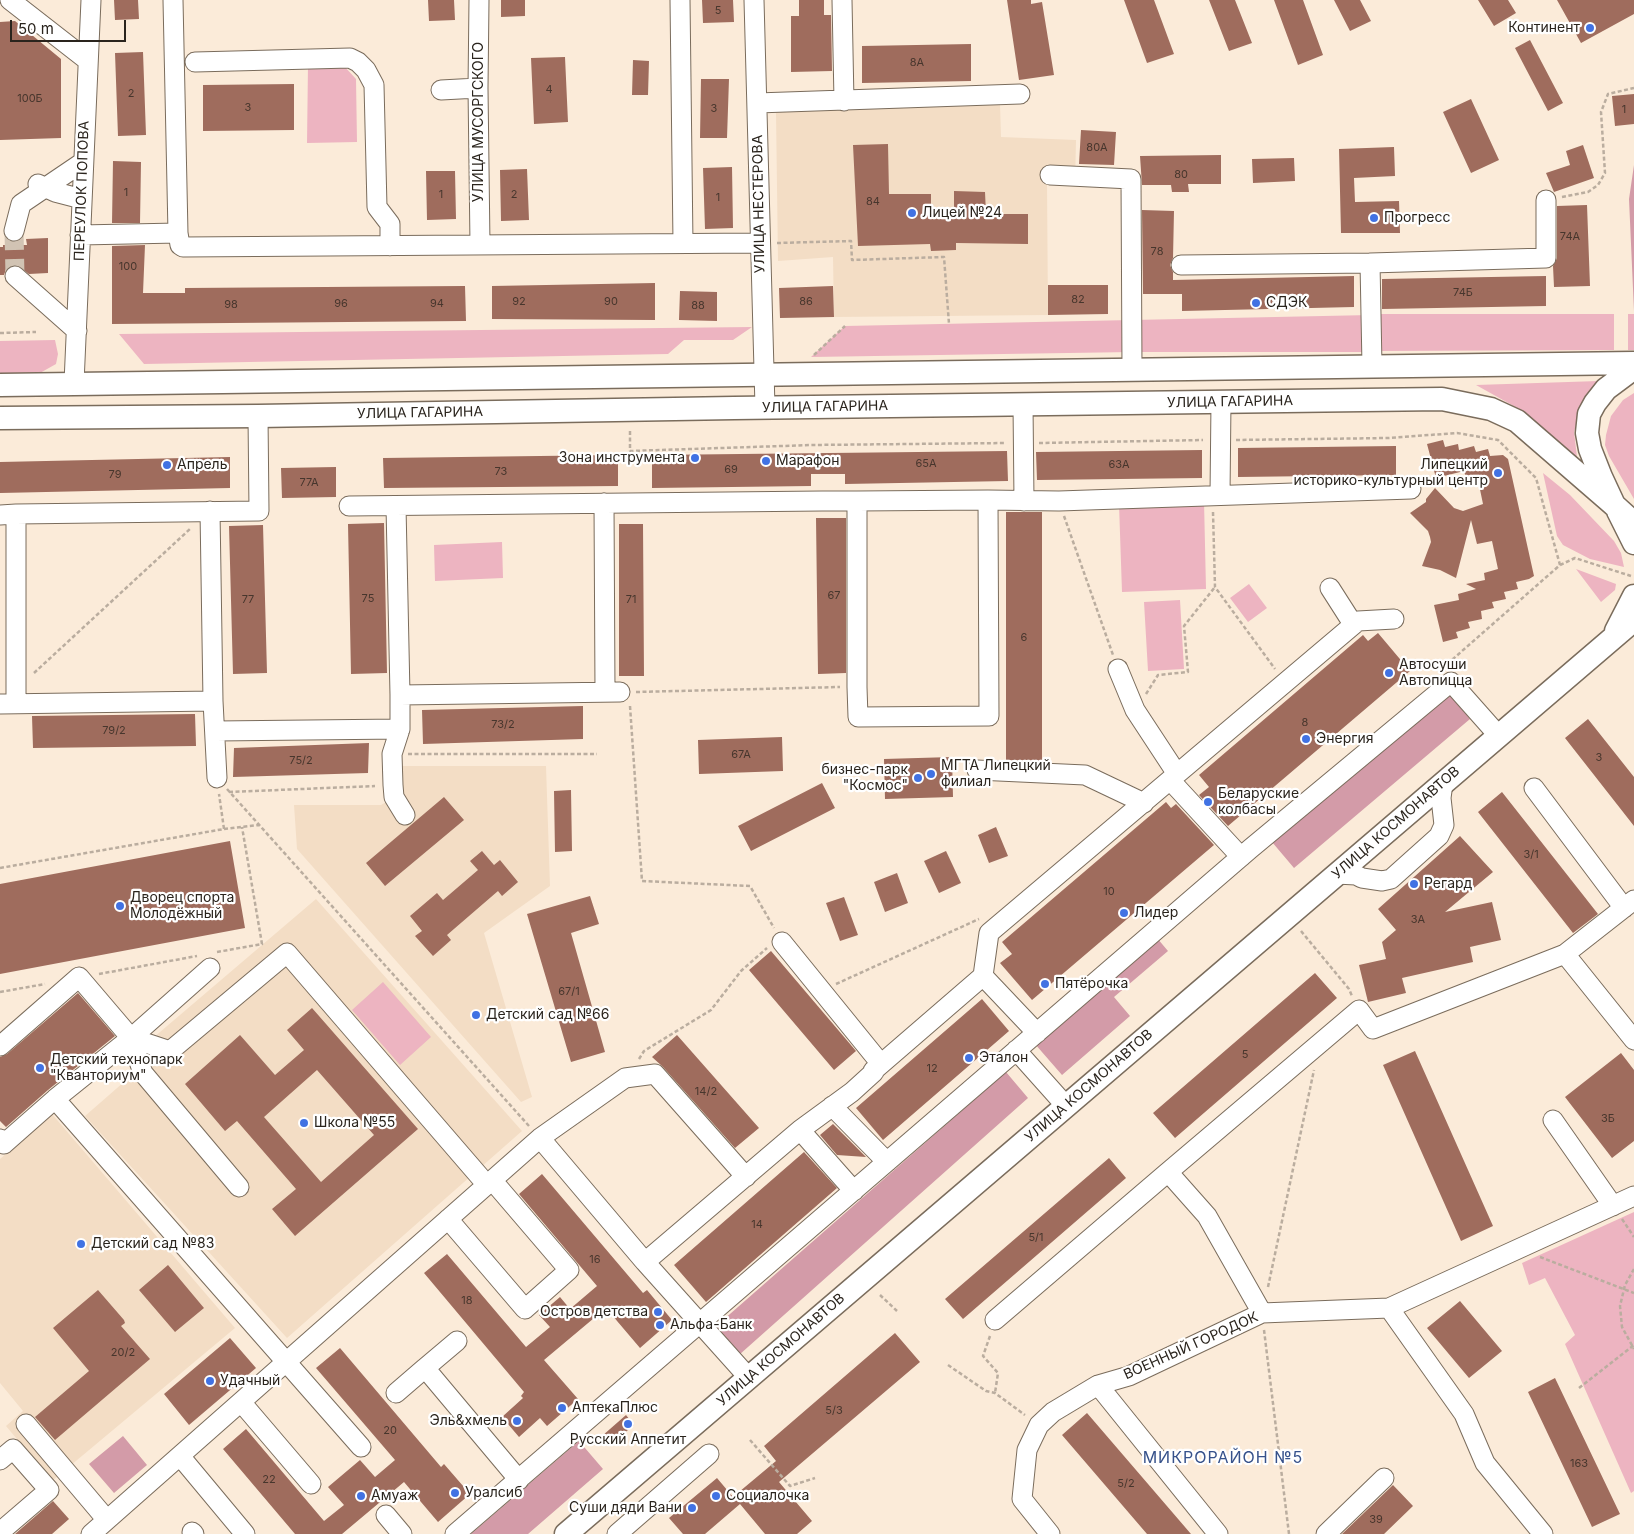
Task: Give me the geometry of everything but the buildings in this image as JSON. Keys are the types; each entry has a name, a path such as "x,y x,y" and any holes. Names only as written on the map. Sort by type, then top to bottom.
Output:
{"main road":[{"path":"0,385 1634,363"},
{"path":"1634,368 1606,389 1589,414 1587,433 1590,449 1600,477 1622,513 1634,543"},
{"name":"УЛИЦА ГАГАРИНА","path":"0,418 1442,399 1491,409 1517,420 1622,513"},
{"name":"УЛИЦА КОСМОНАВТОВ","path":"1612,638 1632,586"},
{"name":"УЛИЦА КОСМОНАВТОВ","path":"566,1534 1634,620"}],"street":[{"path":"10,0 87,60"},
{"name":"ПЕРЕУЛОК ПОПОВА","path":"74,383 91,0"},
{"path":"173,0 178,233 180,245 183,247 766,243"},
{"name":"УЛИЦА МУСОРГСКОГО","path":"479,0 480,245"},
{"path":"680,0 683,243"},
{"name":"УЛИЦА НЕСТЕРОВА","path":"754,0 757,102 766,243 765,407"},
{"path":"842,0 844,101"},
{"path":"195,62 350,58 358,62 366,70 374,85 377,207 390,224 390,246"},
{"path":"441,90 478,88"},
{"path":"757,102 844,101 1020,94"},
{"path":"14,231 21,204 42,185 83,162"},
{"path":"1050,175 1131,179 1132,369"},
{"path":"42,185 82,199"},
{"path":"1181,265 1370,263 1546,258 1546,200"},
{"path":"80,234 178,233"},
{"path":"1370,263 1372,366"},
{"path":"15,276 76,331"},
{"path":"1216,495 1221,402"},
{"path":"1023,404 1024,501"},
{"path":"213,701 11,699 8,515 259,511 258,416"},
{"path":"349,506 1058,501 1411,489"},
{"path":"857,501 858,717 989,716 988,500"},
{"path":"400,696 618,692 604,503"},
{"path":"396,506 400,729 392,754 394,797 405,815"},
{"path":"210,511 213,701 217,778"},
{"path":"1330,588 1353,624"},
{"path":"645,1262 800,1130 852,1092 983,976 989,933 1353,624 1358,621 1394,619"},
{"path":"1118,669 1135,710 1174,777 1241,858"},
{"path":"456,1534 1016,1050 1451,682 1498,735"},
{"path":"216,731 400,729"},
{"path":"977,770 1085,775 1144,803"},
{"path":"1336,874 1356,875 1362,878 1382,881 1391,879 1439,836 1444,825 1441,798 1443,782"},
{"path":"995,1320 1359,1010 1373,1029 1565,954 1629,904 1534,788"},
{"path":"782,942 824,990 882,1064"},
{"path":"131,1038 170,1051 287,953 489,1183 569,1270 525,1309 448,1219"},
{"path":"1565,954 1634,1040"},
{"path":"0,1139 4,1144 131,1038 211,958"},
{"path":"983,976 1037,1033"},
{"path":"0,1046 79,977 131,1038 143,1073 239,1187"},
{"path":"1016,1050 1066,1106"},
{"path":"91,1534 540,1138 625,1078 655,1074 746,1177"},
{"path":"56,1100 361,1448"},
{"path":"832,1106 887,1162"},
{"path":"1553,1120 1613,1206"},
{"path":"800,1130 854,1191"},
{"path":"540,1138 645,1262 749,1378"},
{"path":"1168,1172 1207,1216 1262,1313"},
{"name":"ВОЕННЫЙ ГОРОДОК","path":"1050,1534 1022,1499 1027,1450 1039,1425 1053,1412 1098,1385 1129,1376 1262,1313 1389,1308 1634,1196"},
{"path":"1389,1308 1464,1414 1485,1463 1543,1534"},
{"path":"396,1394 457,1341"},
{"path":"425,1368 519,1480"},
{"path":"1098,1385 1218,1534"},
{"path":"241,1402 311,1484"},
{"path":"26,1424 107,1520"},
{"path":"0,1460 13,1449 49,1490 0,1532"},
{"path":"617,1534 709,1454"},
{"path":"180,1456 235,1531"},
{"path":"1326,1534 1384,1478"},
{"path":"386,1515 402,1534"}],"path":[{"path":"1546,200 1588,192 1598,185 1605,173 1601,112 1608,94 1634,88"},
{"path":"766,243 851,241 852,260 944,257 949,324"},
{"path":"811,358 845,326"},
{"path":"0,333 36,332"},
{"path":"630,431 630,451 812,446 1388,438 1457,432 1498,440 1536,478 1560,565"},
{"path":"1216,495 1215,587 1285,682"},
{"path":"1058,501 1118,669"},
{"path":"11,699 210,511"},
{"path":"1439,671 1560,565 1574,558 1632,586"},
{"path":"1135,710 1158,675 1188,672 1184,626 1215,587"},
{"path":"625,1078 644,1051 711,1010 741,970 767,948 782,942 750,886 642,881 618,692 857,687"},
{"path":"392,754 597,754"},
{"path":"217,778 540,1138"},
{"path":"217,778 224,829"},
{"path":"230,792 393,785"},
{"path":"0,868 224,829 260,825"},
{"path":"0,992 79,977 211,958 262,944 242,827"},
{"path":"824,990 985,916"},
{"path":"1301,931 1349,989 1359,1010"},
{"path":"1290,1534 1262,1313 1320,1043"},
{"path":"1519,1249 1634,1293"},
{"path":"1579,1388 1633,1347 1622,1327 1620,1306 1623,1290 1634,1269"},
{"path":"880,1295 897,1311"},
{"path":"995,1320 983,1356 998,1373 995,1392"},
{"path":"948,1365 986,1391 995,1392 1039,1425"},
{"path":"750,1440 790,1486 815,1478"}],"shaded area":[{"path":"308,65 344,66 356,79 357,142 307,143"},
{"name":"Лицей №24","path":"1000,104 1001,137 1076,140 1075,184 1047,184 1048,315 834,317 833,257 778,261 776,112 814,109"},
{"path":"1634,165 1634,311 1629,199"},
{"path":"1380,314 1614,314 1614,350 1380,351"},
{"path":"1628,314 1634,314 1634,350 1628,350"},
{"path":"1371,315 1372,352 1132,352 811,357 845,326"},
{"path":"752,327 733,340 684,340 668,354 144,364 119,334"},
{"path":"55,340 58,354 56,364 40,373 0,373 0,341"},
{"path":"1599,381 1582,404 1574,432 1577,457 1521,410 1476,385"},
{"path":"1634,393 1634,499 1609,456 1605,445 1611,416 1623,400"},
{"path":"1543,473 1570,495 1614,541 1621,553 1624,567 1590,559 1563,545 1557,536"},
{"path":"1204,501 1206,589 1122,592 1119,504"},
{"path":"502,542 503,578 435,581 434,545"},
{"path":"1576,569 1616,584 1615,590 1601,602"},
{"path":"1249,584 1267,608 1248,622 1230,598"},
{"path":"1180,600 1184,669 1148,671 1144,602"},
{"path":"1448,693 1470,719 1294,868 1272,842"},
{"name":"Детский сад №66","path":"398,766 546,766 550,886 484,933 532,1097 521,1102 297,849 294,805 381,805 401,793"},
{"name":"Школа №55","path":"316,899 522,1131 287,1338 85,1116 132,1075 153,1038"},
{"path":"1157,938 1168,951 1114,997 1130,1016 1062,1075 1035,1044"},
{"path":"383,982 431,1037 400,1065 352,1010"},
{"path":"1006,1072 1028,1098 739,1355 714,1328"},
{"name":"Детский сад №83","path":"52,1114 235,1328 52,1481 6,1426 23,1411 0,1383 0,1159"},
{"path":"1634,1212 1634,1491 1631,1493 1565,1344 1575,1335 1545,1278 1529,1285 1522,1263"},
{"path":"123,1436 147,1465 114,1493 89,1464"},
{"path":"579,1441 603,1469 528,1534 471,1534"}],"tunnel":[{"path":"14,231 15,276"}],"place":[{"name":"Континент","path":"1590,28"},
{"name":"Лицей №24","path":"912,213"},
{"name":"Прогресс","path":"1374,218"},
{"name":"СДЭК","path":"1256,303"},
{"name":"Зона инструмента","path":"695,458"},
{"name":"Марафон","path":"766,461"},
{"name":"Апрель","path":"167,465"},
{"name":"Липецкий историко-культурный центр","path":"1498,473"},
{"name":"Автосуши Автопицца","path":"1389,673"},
{"name":"Энергия","path":"1306,739"},
{"name":"МГТА Липецкий филиал","path":"931,774"},
{"name":"бизнес-парк \"Космос\"","path":"918,778"},
{"name":"Беларуские колбасы","path":"1208,802"},
{"name":"Регард","path":"1414,884"},
{"name":"Дворец спорта Молодёжный","path":"120,906"},
{"name":"Лидер","path":"1124,913"},
{"name":"Пятёрочка","path":"1045,984"},
{"name":"Детский сад №66","path":"476,1015"},
{"name":"Эталон","path":"969,1058"},
{"name":"Детский технопарк \"Кванториум\"","path":"40,1068"},
{"name":"Школа №55","path":"304,1123"},
{"name":"Детский сад №83","path":"81,1244"},
{"name":"Остров детства","path":"658,1312"},
{"name":"Альфа-Банк","path":"660,1325"},
{"name":"Удачный","path":"210,1381"},
{"name":"АптекаПлюс","path":"562,1408"},
{"name":"Эль&хмель","path":"517,1421"},
{"name":"Русский Аппетит","path":"628,1424"},
{"name":"Уралсиб","path":"455,1493"},
{"name":"Амуаж","path":"361,1496"},
{"name":"Социалочка","path":"716,1496"},
{"name":"Суши дяди Вани","path":"692,1508"}],"district":[{"name":"МИКРОРАЙОН №5","path":"1223,1458"}]}
